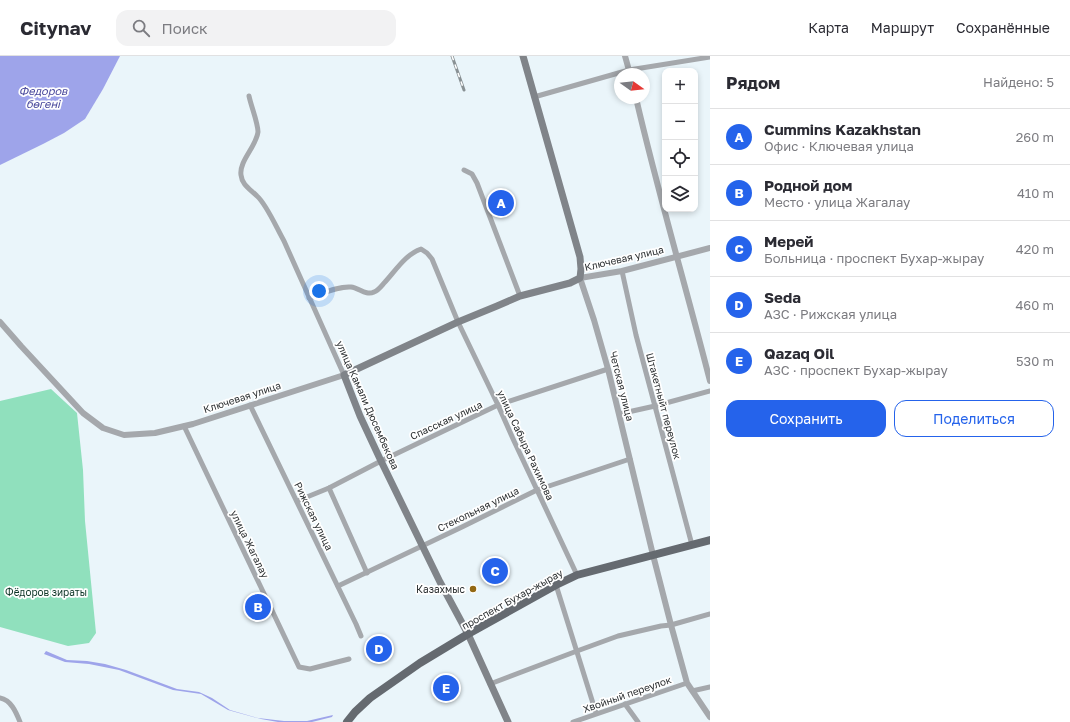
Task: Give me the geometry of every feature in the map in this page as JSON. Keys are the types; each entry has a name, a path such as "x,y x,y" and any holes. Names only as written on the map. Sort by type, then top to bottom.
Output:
{"main road":[{"name":"Четская улица","path":"523,56 580,257 580,278"},
{"name":"Ключевая улица","path":"344,375 458,322 520,296 570,283 580,278"},
{"name":"улица Камали Дюсембекова","path":"344,375 360,416 423,546 468,634 508,722"},
{"name":"проспект Бухар-жырау","path":"347,722 370,698 420,663 468,634 556,585 577,576 710,540"}],"street":[{"path":"625,56 629,68"},
{"path":"650,68 710,56"},
{"path":"534,98 614,76"},
{"name":"улица Камали Дюсембекова","path":"249,96 258,132 242,166 241,177 244,184 259,197 273,220 344,375"},
{"path":"637,104 651,161 710,381"},
{"path":"464,170 472,174 477,183 520,296"},
{"name":"Ключевая улица","path":"580,278 622,271 710,248"},
{"name":"улица Сабыра Рахимова","path":"309,298 341,288 352,287 368,294 374,292 408,256 421,249 427,253 432,259 458,322 577,576"},
{"name":"Штакетныйт переулок","path":"622,271 636,335 692,545"},
{"name":"Четская улица","path":"580,278 608,369 670,625 687,683 710,717"},
{"name":"Ключевая улица","path":"0,322 83,413 103,428 124,435 155,433 184,426 344,375"},
{"name":"Спасская улица","path":"297,501 328,488 381,460 498,405 608,369"},
{"path":"619,414 656,406 710,391"},
{"name":"Рижская улица","path":"250,405 361,636"},
{"name":"улица Жагалау","path":"184,426 299,667 310,669 349,660"},
{"name":"Стекольная улица","path":"338,586 537,490 630,459"},
{"path":"328,488 367,573"},
{"path":"556,585 596,713"},
{"path":"490,684 618,636 670,625 710,614"},
{"name":"Хвойный переулок","path":"573,722 687,683"},
{"path":"692,692 710,686"},
{"path":"0,698 5,699 16,710 20,722"},
{"path":"625,704 638,722"}],"green space":[{"name":"Фёдоров зираты","path":"51,389 77,413 83,470 85,521 96,633 89,643 68,646 0,627 0,401"}],"water":[{"name":"Федоров бөгені","path":"0,56 120,56 85,119 64,133 0,165"},
{"path":"46,651 67,660 105,664 126,670 177,689 199,692 212,698 230,710 258,718 284,721 307,721 333,715 332,717 312,722 278,722 261,719 228,710 201,694 173,690 119,670 89,664 65,662 44,654"}],"railway":[{"path":"452,56 464,90"}],"place":[{"name":"Cummins Kazakhstan","path":"501,203"},
{"name":"Мерей","path":"495,571"},
{"name":"Казахмыс","path":"473,589"},
{"name":"Родной дом","path":"258,607"},
{"name":"Seda","path":"379,649"},
{"name":"Qazaq Oil","path":"446,688"}]}
